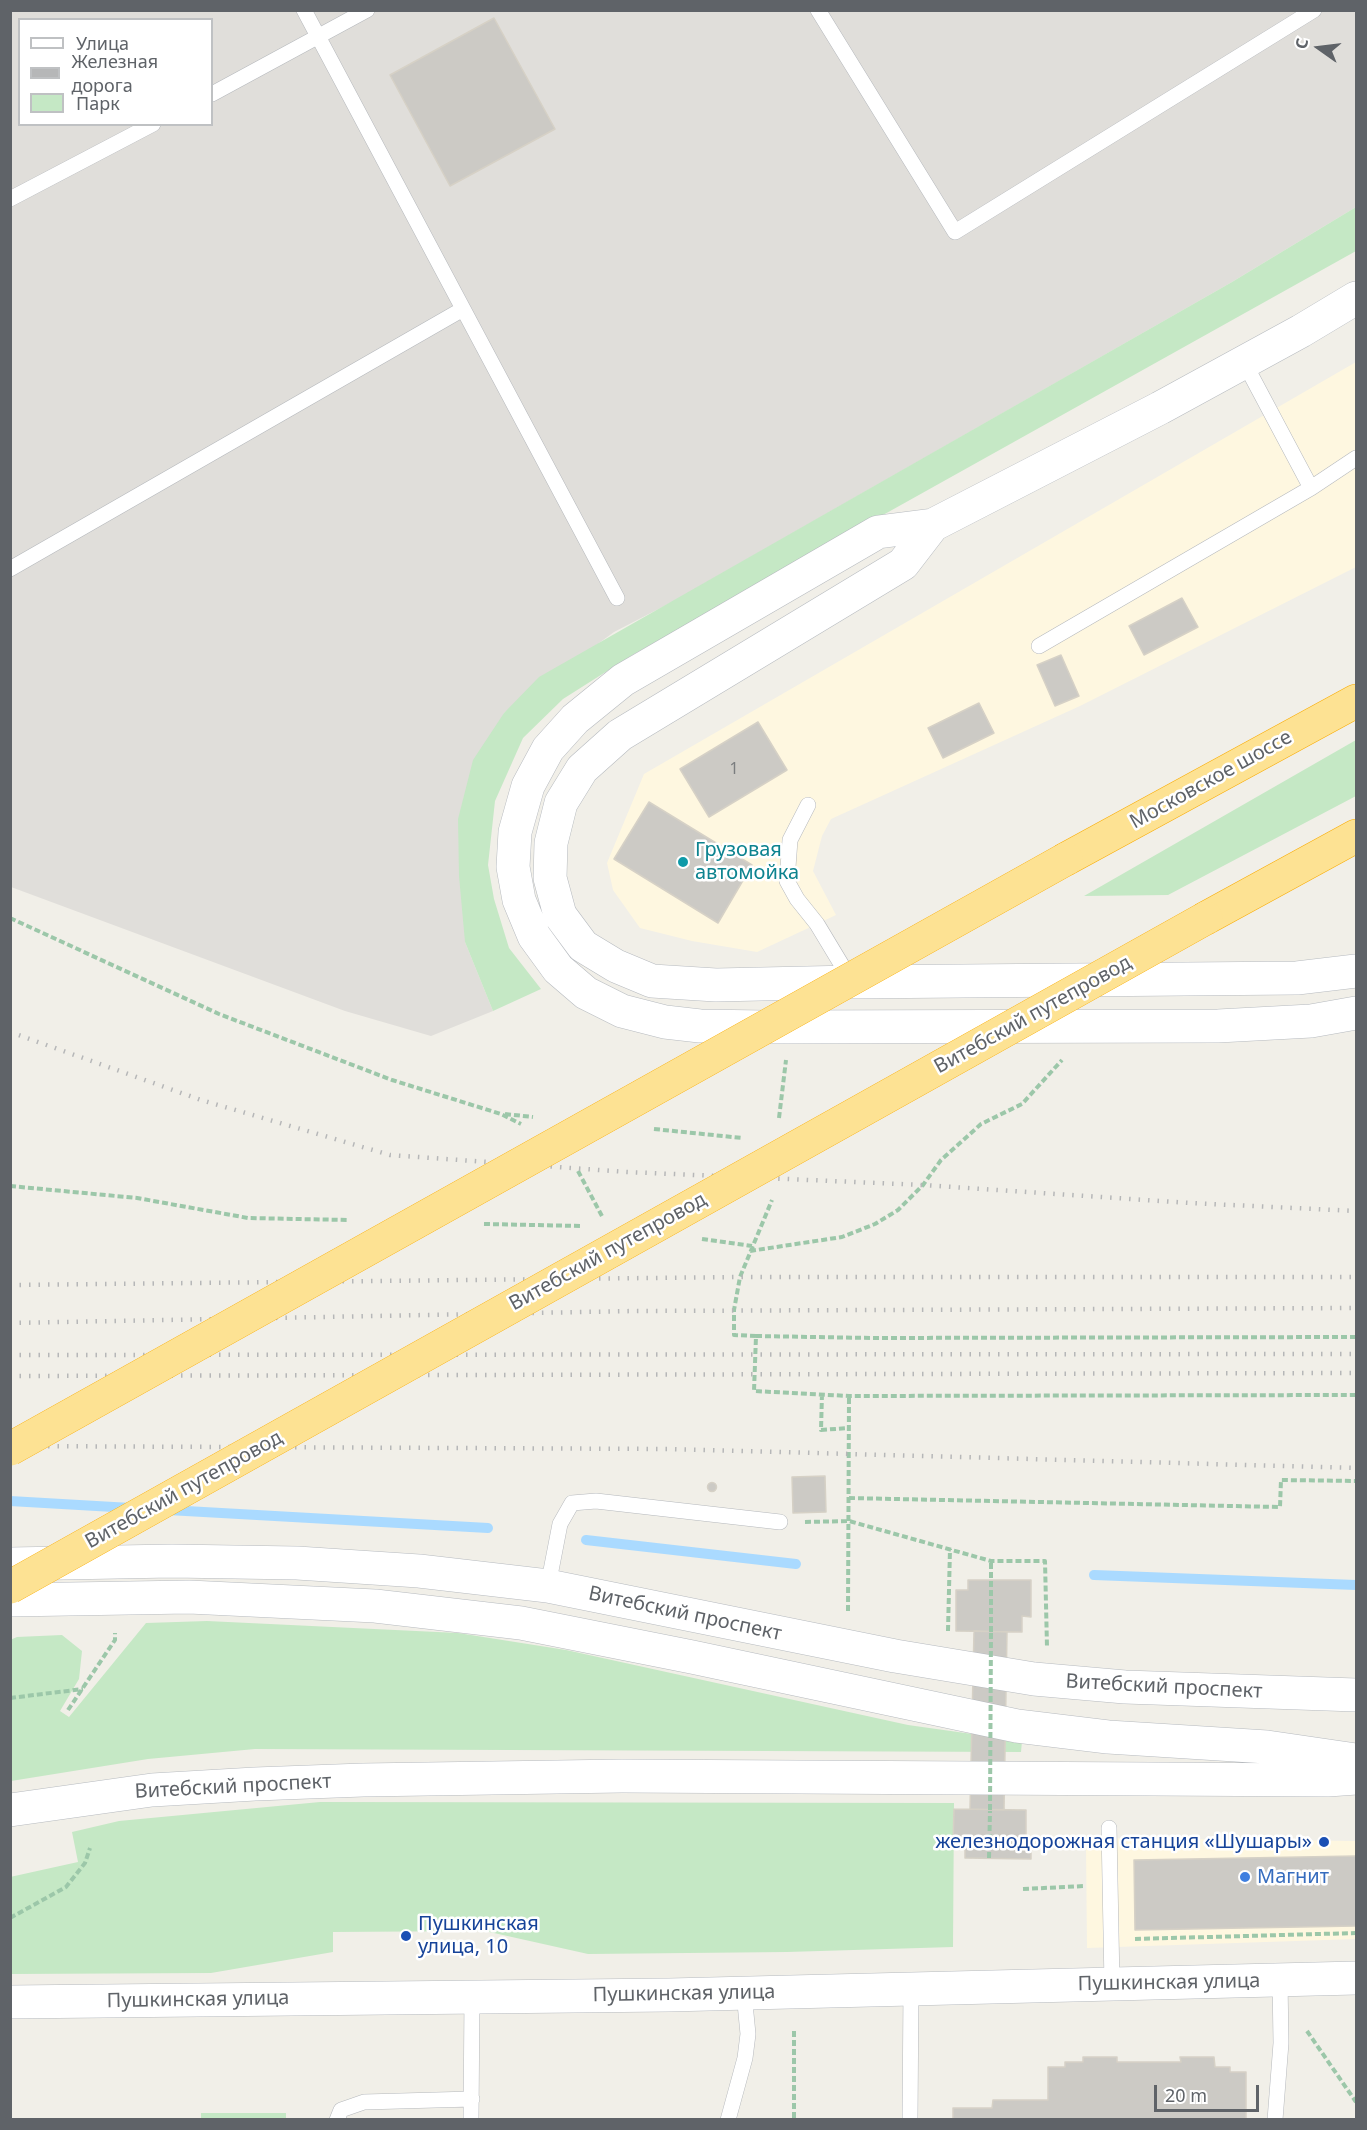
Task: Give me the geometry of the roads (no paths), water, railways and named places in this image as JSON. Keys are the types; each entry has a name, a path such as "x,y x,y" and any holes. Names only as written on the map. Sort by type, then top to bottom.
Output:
{"highway":[{"name":"Московское шоссе","path":"10,1449 1066,859 1356,701"},
{"name":"Витебский путепровод","path":"10,1587 1356,836"}],"street":[{"path":"1356,298 1244,362 933,525 878,532 622,680 575,719 548,749 528,786 515,832 513,867 519,900 534,936 558,969 586,993 622,1011 665,1022 700,1026 1218,1026 1311,1021 1356,1013"},
{"path":"933,525 903,564 620,735 582,769 561,803 551,843 550,878 560,915 583,946 615,966 652,981 716,986 852,982 1298,978 1356,971"},
{"name":"Витебский проспект","path":"10,1564 172,1561 297,1563 419,1571 548,1586 872,1652 1034,1679 1125,1687 1356,1695"},
{"path":"10,1599 189,1597 375,1606 521,1623 1017,1726 1108,1737 1267,1747 1356,1760"},
{"name":"Витебский проспект","path":"10,1810 152,1790 375,1780 622,1776 1328,1780 1356,1778"},
{"name":"Пушкинская улица","path":"10,2002 744,1993 1112,1984 1280,1992 1356,1978"}],"lane":[{"path":"304,10 617,598"},
{"path":"213,93 367,10"},
{"path":"818,10 955,232 1314,10"},
{"path":"10,199 149,126"},
{"path":"10,569 463,309"},
{"path":"1244,362 1311,488"},
{"path":"1039,646 1311,488 1356,458"},
{"path":"808,805 790,840 787,881 797,899 818,924 852,982"},
{"path":"548,1586 561,1524 572,1503 596,1501 780,1522"},
{"path":"1109,1828 1112,1984"},
{"path":"910,2120 911,1989"},
{"path":"1275,2120 1281,2043 1280,1992"},
{"path":"728,2120 745,2058 748,2034 744,1993"},
{"path":"471,2120 472,1997"},
{"path":"337,2120 341,2110 364,2102 472,2099"}],"waterway":[{"path":"10,1501 131,1508"},
{"path":"168,1510 488,1528"},
{"path":"586,1540 796,1564"},
{"path":"1094,1575 1356,1585"}],"railway":[{"path":"10,1032 201,1100 390,1155 627,1172 923,1185 1190,1203 1356,1211"},
{"path":"10,1285 740,1277 1356,1277"},
{"path":"10,1323 634,1311 1356,1308"},
{"path":"10,1355 1356,1354"},
{"path":"10,1376 1356,1373"},
{"path":"10,1446 670,1449 1356,1468"}],"place":[{"name":"Грузовая автомойка","path":"683,862"},
{"name":"железнодорожная станция «Шушары»","path":"1324,1842"},
{"name":"Магнит","path":"1245,1877"},
{"name":"Пушкинская улица, 10","path":"406,1936"}]}
